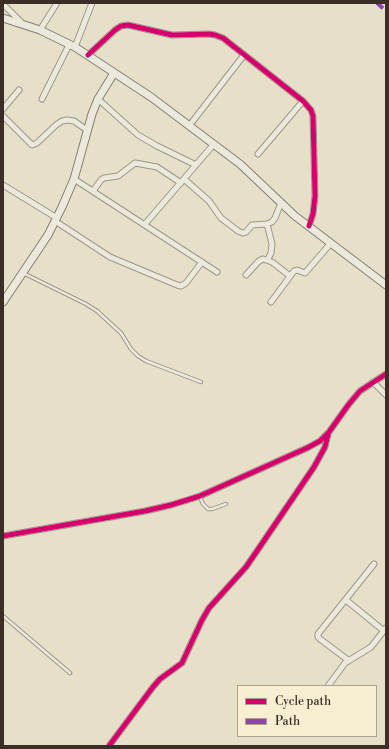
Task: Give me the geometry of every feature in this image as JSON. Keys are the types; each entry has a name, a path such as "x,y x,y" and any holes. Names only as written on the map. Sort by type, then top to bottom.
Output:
{"main road":[{"path":"3,18 40,30 72,46 151,97 240,164 295,216 386,285"},
{"path":"3,302 48,235 56,219 74,179 92,114 98,99 114,73"}],"street":[{"path":"40,30 57,3"},
{"path":"42,99 72,46 92,3"},
{"path":"3,4 22,24"},
{"path":"88,55 115,30 122,26 128,25 172,35 216,35 223,38 303,101 308,106 313,116 315,196 313,214 309,226"},
{"path":"189,126 244,55"},
{"path":"3,109 19,90"},
{"path":"98,99 138,135 196,165"},
{"path":"258,154 303,101"},
{"path":"3,116 32,146 56,124 62,121 74,121 87,130"},
{"path":"145,224 214,144"},
{"path":"93,191 101,180 104,178 118,176 135,163 157,167 183,181 205,196 221,218 242,233 246,232 252,225 267,224 272,222 281,203"},
{"path":"74,179 217,272"},
{"path":"3,185 56,219 110,257 177,285 181,286 186,283 202,262"},
{"path":"267,224 272,248 268,260"},
{"path":"271,302 294,271 297,270 305,273 331,242"},
{"path":"246,275 259,260 263,258 290,276"},
{"path":"3,536 145,512 200,496 320,441 329,432 360,391 386,374"},
{"path":"373,382 386,395"},
{"path":"109,746 160,679 182,664 202,620 210,608 246,567 307,478 325,447 329,432"},
{"path":"348,660 318,637 320,631 374,564"},
{"path":"329,685 348,660 371,647 385,630 346,600"}],"lane":[{"path":"23,273 86,304 97,311 121,333 131,349 146,361 201,382"},
{"path":"200,496 203,504 208,509 226,504"},
{"path":"3,616 70,673"}],"marked path":[{"path":"377,3 386,11"}],"cycle path":[{"path":"88,55 115,30 121,26 128,25 172,35 209,34 223,38 303,101 311,110 313,116 315,196 313,214 309,226"},
{"path":"3,536 145,511 200,496 320,441 329,432 360,391 386,374"},
{"path":"109,746 160,679 182,663 209,608 246,567 314,467 325,447 328,435"}]}
